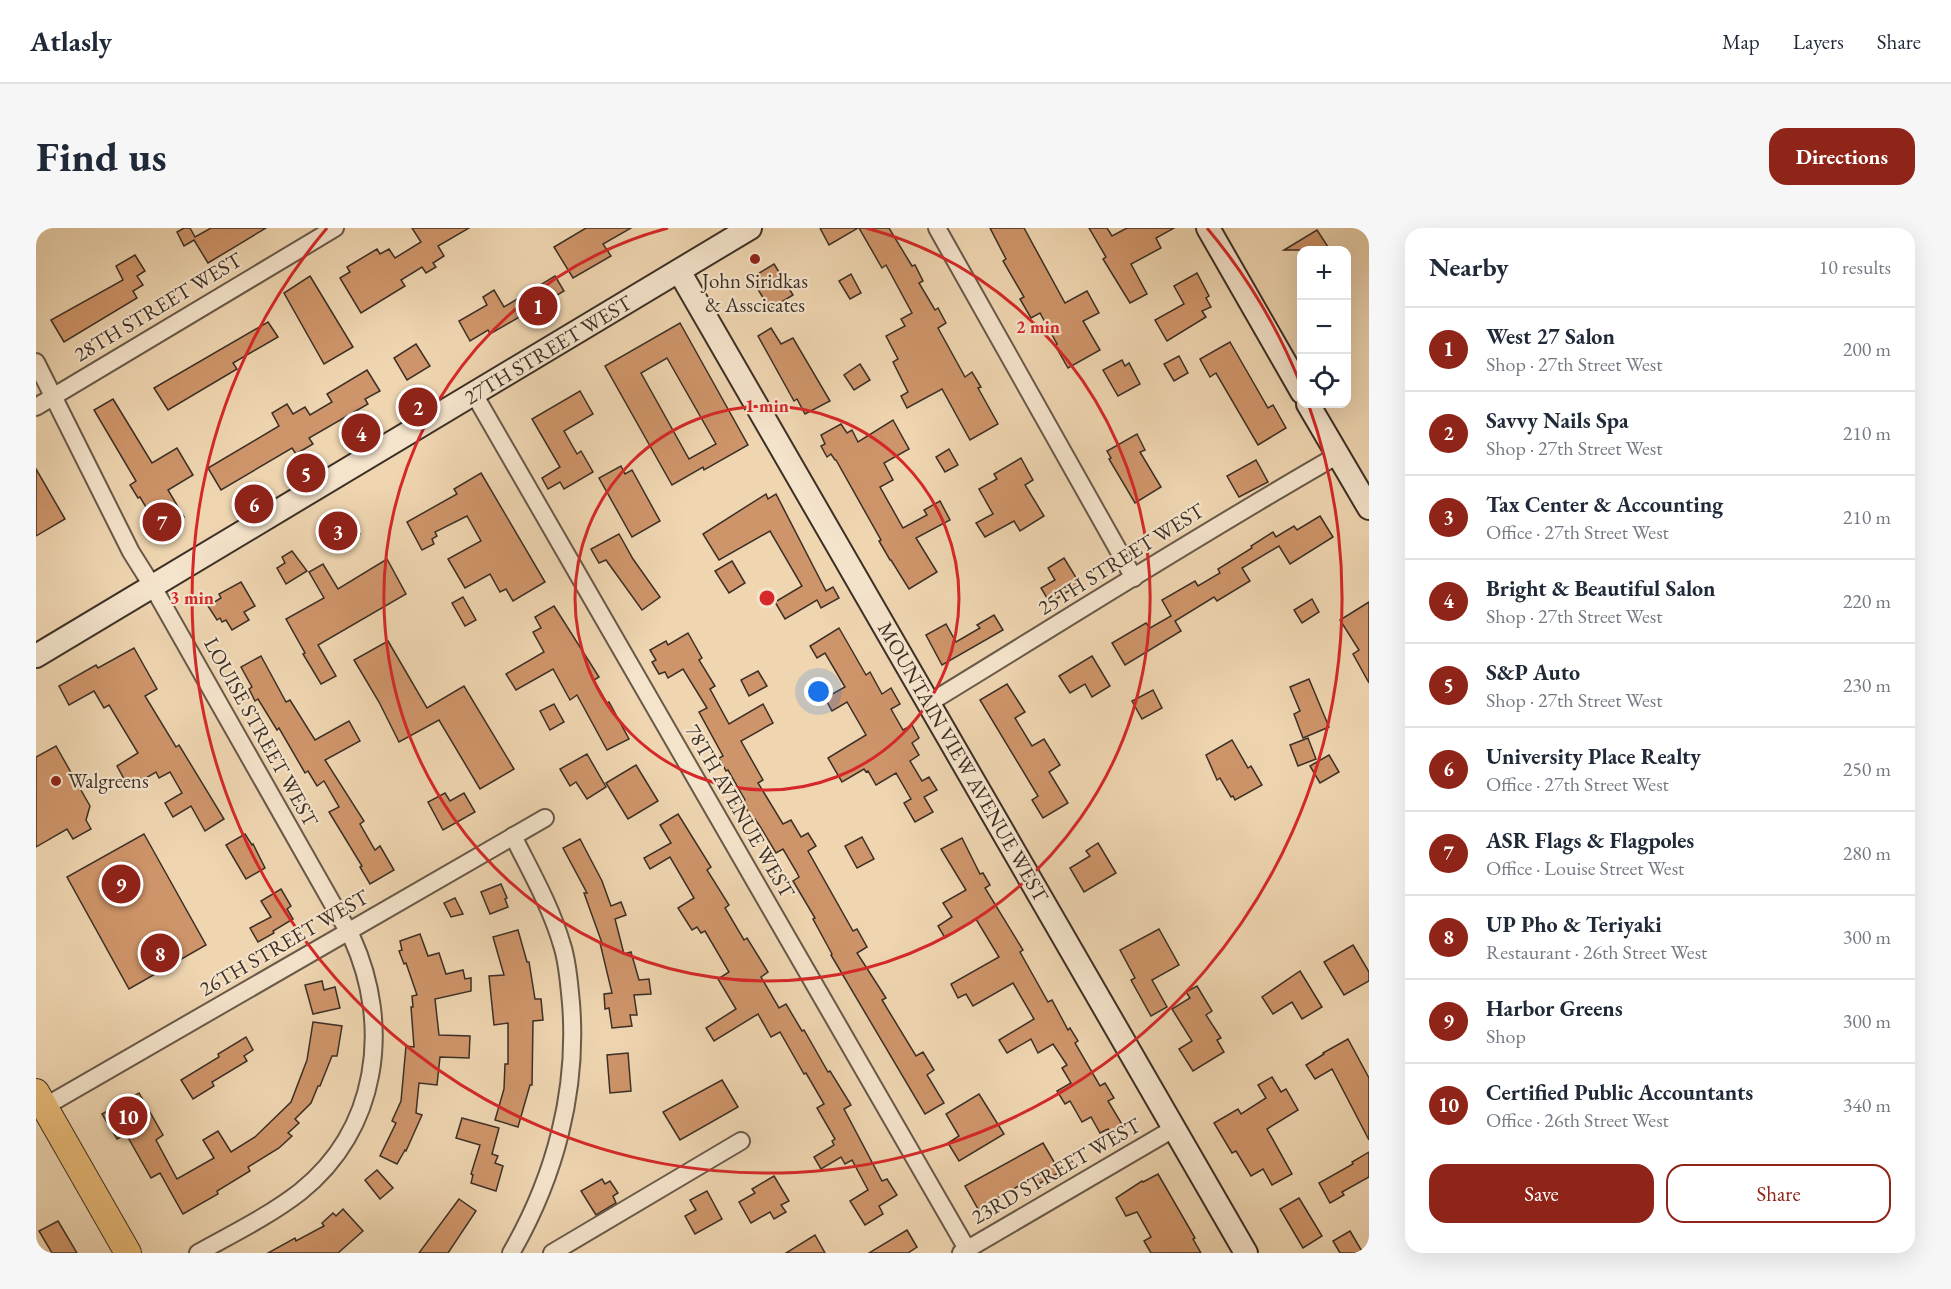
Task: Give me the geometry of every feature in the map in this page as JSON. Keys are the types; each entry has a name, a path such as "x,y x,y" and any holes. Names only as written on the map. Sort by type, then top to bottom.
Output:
{"main road":[{"path":"40,1100 128,1253"}],"street":[{"name":"28TH STREET WEST","path":"36,407 334,228"},
{"name":"27TH STREET WEST","path":"36,656 750,228"},
{"path":"937,228 1134,578"},
{"path":"1208,228 1297,383"},
{"name":"MOUNTAIN VIEW AVENUE WEST","path":"679,271 1246,1253"},
{"name":"LOUISE STREET WEST","path":"36,362 131,552 356,947 374,1029 373,1066 369,1087 350,1133 330,1161 301,1192 198,1253"},
{"name":"78TH AVENUE WEST","path":"474,394 964,1251"},
{"path":"1310,408 1369,508"},
{"name":"25TH STREET WEST","path":"929,703 1236,513 1338,455"},
{"name":"26TH STREET WEST","path":"40,1100 348,932 545,818"},
{"path":"511,1253 535,1206 559,1140 569,1096 573,1052 569,982 563,946 548,906 513,837"},
{"name":"23RD STREET WEST","path":"964,1251 1173,1129"},
{"path":"552,1253 741,1141"}],"building":[{"path":"190,228 195,237 211,228 266,228 208,263 194,240 184,246 177,232"},
{"path":"412,228 469,228 438,246 444,256 433,263 436,267 426,273 422,267 401,280 405,286 361,313 340,278 350,272 347,267 377,249 380,254 389,249 395,258 421,242"},
{"path":"586,228 631,228 603,244 611,256 573,278 554,247"},
{"path":"820,228 858,228 829,245"},
{"path":"859,228 889,228 912,266 915,265 923,281 919,283 935,310 938,308 946,323 938,328 965,377 972,372 998,424 970,440 942,389 907,408 901,396 908,392 893,362 898,359 886,336 905,326 901,319 912,313 886,265 882,268"},
{"path":"990,228 1024,228 1065,303 1087,291 1099,313 1083,321 1100,350 1068,368 1040,313 1031,318 1020,299 1024,297 1003,261 1006,259"},
{"path":"1089,228 1107,228 1112,236 1127,228 1174,228 1156,238 1161,248 1131,264 1147,294 1130,303 1103,259 1106,257"},
{"path":"1317,230 1327,246 1297,246 1297,250 1284,250"},
{"path":"135,255 145,271 137,276 143,285 133,291 137,298 64,342 51,320 123,280 116,266"},
{"path":"774,264 793,295 770,309 751,278"},
{"path":"1197,273 1209,296 1206,298 1211,307 1202,311 1206,317 1167,341 1155,320 1184,304 1174,286"},
{"path":"851,274 861,293 850,299 839,281"},
{"path":"310,276 353,347 324,364 284,293"},
{"path":"555,276 564,291 490,334 488,330 470,341 459,321 487,305 483,297 494,290 504,307"},
{"path":"268,322 278,337 233,363 237,369 168,410 154,388"},
{"path":"680,323 748,445 672,485 605,366","holes":["667,358 716,444 689,459 641,373"]},
{"path":"771,328 781,344 793,338 830,401 805,414 797,399 794,401 758,336"},
{"path":"1230,342 1268,408 1273,405 1286,428 1258,445 1216,373 1210,377 1200,359"},
{"path":"416,344 430,366 407,380 394,358"},
{"path":"1179,356 1188,373 1174,381 1164,364"},
{"path":"1122,360 1125,366 1129,363 1140,384 1118,396 1103,370"},
{"path":"860,364 870,380 854,390 844,375"},
{"path":"367,370 380,391 365,399 368,404 309,438 313,444 296,454 292,448 221,490 208,468 279,426 272,413 287,404 293,414 305,407 310,415 332,402 327,394"},
{"path":"580,391 593,414 564,431 577,454 581,451 593,472 564,489 560,482 548,489 542,478 560,467 532,419"},
{"path":"113,399 152,463 177,448 193,475 168,490 184,517 170,525 173,529 160,537 150,521 153,519 130,485 136,481 94,410"},
{"path":"893,420 909,449 884,463 893,480 880,487 903,528 927,515 924,510 940,501 950,520 916,538 937,572 909,589 879,541 881,540 836,460 831,454 827,457 821,446 825,444 821,435 841,424 847,433 852,430 858,442"},
{"path":"1137,434 1145,450 1140,452 1161,487 1135,503 1109,459 1111,458 1107,451"},
{"path":"949,449 958,465 945,472 936,457"},
{"path":"1021,458 1033,480 1025,485 1044,516 1020,531 1014,521 985,537 976,523 993,514 979,489 997,479 994,474"},
{"path":"1256,460 1268,482 1239,497 1227,476"},
{"path":"621,466 625,474 632,470 660,521 632,537 599,478"},
{"path":"36,469 65,519 36,536"},
{"path":"481,473 545,582 513,601 506,589 500,592 490,574 465,588 448,559 481,541 467,516 435,532 437,536 432,539 434,544 422,550 407,522 457,494 454,489"},
{"path":"766,494 768,499 776,494 826,591 833,587 839,598 821,608 817,600 785,619 775,602 802,586 770,531 719,560 703,534"},
{"path":"1320,516 1333,537 1290,564 1279,546 1242,568 1250,581 1217,601 1214,597 1175,621 1181,631 1125,665 1112,643 1146,623 1150,628 1171,616 1162,600 1195,581 1198,586 1220,573 1218,569 1273,532 1276,537 1294,526 1297,530"},
{"path":"350,517 360,534 339,546 329,530"},
{"path":"619,534 633,559 660,597 642,610 606,560 599,563 591,549"},
{"path":"292,551 307,571 286,584 277,568 285,563 282,557"},
{"path":"1064,558 1080,584 1050,603 1041,588 1055,580 1048,568"},
{"path":"387,559 406,594 318,645 336,676 321,684 286,619 324,598 309,572 323,564 338,589"},
{"path":"732,561 745,583 729,593 715,571"},
{"path":"241,582 255,606 244,612 249,620 232,630 226,620 222,622 220,618 217,620 208,606 221,598 219,594"},
{"path":"463,597 476,620 465,626 452,603"},
{"path":"1312,599 1319,612 1302,623 1294,610"},
{"path":"1369,602 1369,683 1353,654 1359,650 1340,620"},
{"path":"554,606 599,677 594,680 629,739 607,750 577,695 570,700 553,669 516,690 506,674 544,652 533,632 541,628 535,617"},
{"path":"994,615 1003,630 942,665 926,635 946,624 956,642 980,628 977,625"},
{"path":"839,628 866,675 870,672 882,694 891,688 900,704 891,709 903,730 912,725 919,738 912,743 919,755 910,761 922,781 929,777 937,790 924,797 933,812 915,822 904,803 911,799 896,773 876,785 868,771 864,769 842,782 828,758 866,735 847,702 832,711 825,698 845,687 825,653 817,658 810,646"},
{"path":"688,633 702,658 699,660 715,686 710,689 729,724 763,704 773,723 741,741 763,780 758,783 783,824 791,820 801,837 808,833 816,846 808,851 853,931 857,929 867,947 857,953 886,998 882,1000 916,1056 923,1052 934,1070 927,1075 944,1103 925,1114 831,955 813,919 815,918 793,881 799,877 796,871 783,849 776,853 745,807 747,806 743,801 745,800 719,758 723,756 699,712 707,708 683,669 668,678 665,672 659,674 652,662 656,660 650,650 666,641 668,645"},
{"path":"388,641 427,708 464,686 514,769 480,789 439,720 399,742 354,660"},
{"path":"134,648 157,689 145,696 176,747 179,745 224,819 205,831 191,806 173,817 165,803 182,793 170,772 159,778 156,772 129,788 117,766 138,753 109,705 104,708 94,691 69,705 59,686 96,665 98,668"},
{"path":"261,656 286,702 290,700 315,740 349,721 360,741 325,760 364,821 360,824 375,850 380,846 394,870 370,884 360,867 362,866 329,812 339,807 324,781 317,786 308,771 305,773 279,728 277,730 258,699 255,701 249,689 252,687 241,667"},
{"path":"1092,656 1110,686 1092,697 1085,684 1070,693 1059,676"},
{"path":"758,671 767,686 749,696 741,680"},
{"path":"1309,679 1329,727 1303,738 1294,714 1300,711 1290,687"},
{"path":"1007,684 1025,712 1015,718 1032,746 1044,739 1060,765 1049,772 1068,803 1043,818 1032,800 1038,796 980,700"},
{"path":"1153,690 1162,708 1142,719 1132,701"},
{"path":"554,704 564,722 550,730 540,711"},
{"path":"1308,738 1316,759 1298,766 1290,745"},
{"path":"1232,740 1248,768 1251,766 1262,785 1235,800 1220,778 1217,780 1206,755"},
{"name":"Walgreens","path":"56,746 90,806 86,820 91,829 73,839 67,829 36,847 36,757"},
{"path":"587,754 606,787 587,799 576,782 570,786 560,769"},
{"path":"1329,755 1339,772 1320,783 1310,766"},
{"path":"636,765 658,801 628,819 606,783"},
{"path":"445,793 450,801 464,793 475,812 443,830 428,802"},
{"path":"678,814 711,867 707,870 729,905 725,908 744,940 747,938 768,972 761,977 779,1008 786,1004 828,1072 830,1071 851,1105 844,1109 882,1181 887,1179 897,1195 879,1206 883,1214 865,1225 850,1201 868,1190 852,1160 845,1164 841,1157 821,1169 814,1157 834,1145 832,1141 835,1139 817,1108 824,1104 780,1032 771,1037 758,1014 714,1041 706,1028 736,1009 718,979 729,972 705,931 701,933 697,927 692,930 678,908 694,898 670,857 650,869 644,858 671,843 660,825"},
{"path":"144,834 206,945 129,989 67,877"},
{"path":"245,834 253,844 265,868 246,879 226,845"},
{"path":"862,837 874,859 857,868 845,846"},
{"path":"962,838 980,874 983,873 990,885 985,888 1023,950 1020,952 1048,1002 1052,1000 1068,1030 1070,1028 1078,1041 1075,1043 1100,1086 1105,1083 1114,1098 1108,1101 1123,1126 1111,1133 1108,1129 1100,1133 1091,1117 1082,1122 1070,1101 1065,1104 1057,1091 1071,1083 1062,1068 1067,1065 1053,1044 1038,1053 1031,1039 1007,1053 999,1040 1034,1019 1013,983 973,1006 966,994 958,998 951,984 999,957 976,919 945,938 938,926 952,917 943,903 966,890 941,849"},
{"path":"580,839 602,881 611,906 621,902 626,915 615,919 624,954 631,952 639,980 649,979 651,994 634,995 637,1015 630,1015 632,1026 612,1028 609,1008 605,1009 604,994 612,993 600,943 602,943 584,893 587,893 563,848"},
{"path":"1098,843 1116,873 1084,892 1070,868 1090,856 1086,851"},
{"path":"501,884 508,907 490,914 481,892"},
{"path":"281,889 291,906 287,909 293,919 258,942 250,928 271,917 261,901"},
{"path":"455,898 463,914 451,917 444,903"},
{"path":"1159,929 1179,965 1152,980 1167,1007 1151,1016 1131,980 1135,978 1120,950"},
{"path":"518,930 527,962 529,962 535,999 541,999 543,1020 533,1021 532,1085 530,1085 518,1127 495,1120 504,1089 505,1064 508,1064 508,1023 494,1025 489,976 504,975 493,937"},
{"path":"420,934 428,956 439,953 446,974 463,970 465,979 471,978 471,991 435,999 439,1035 470,1036 469,1058 440,1057 437,1085 419,1083 416,1113 422,1115 406,1151 397,1164 380,1156 396,1123 392,1121 401,1101 406,1046 414,1047 411,1007 413,1007 412,996 417,995 406,963 404,964 399,951 402,950 400,941"},
{"path":"1353,945 1369,972 1369,981 1344,995 1324,962"},
{"path":"1300,971 1322,1007 1302,1019 1292,1002 1273,1014 1262,997"},
{"path":"322,981 324,990 335,987 340,1008 313,1014 305,985"},
{"path":"1197,986 1212,1011 1206,1015 1221,1038 1217,1040 1224,1052 1193,1071 1179,1049 1192,1041 1172,1009 1190,998 1186,992"},
{"path":"313,1022 342,1026 337,1056 332,1056 311,1103 295,1119 299,1123 288,1133 292,1136 279,1148 248,1167 250,1171 217,1191 218,1194 183,1214 160,1173 151,1178 126,1134 117,1139 102,1114 139,1093 163,1135 156,1140 177,1179 214,1158 203,1140 218,1131 231,1152 255,1137 291,1102 307,1060"},
{"path":"246,1037 253,1050 244,1056 247,1061 212,1082 214,1086 193,1099 181,1080"},
{"path":"1348,1039 1369,1078 1369,1140 1332,1069 1315,1079 1306,1065"},
{"path":"628,1053 631,1091 610,1093 607,1055"},
{"path":"1272,1077 1281,1092 1286,1089 1298,1110 1267,1129 1292,1174 1272,1185 1263,1169 1251,1176 1236,1151 1232,1153 1214,1123 1238,1109 1241,1114 1266,1098 1258,1085"},
{"path":"722,1080 738,1107 680,1140 663,1112"},
{"path":"979,1094 1004,1134 959,1161 948,1143 959,1136 946,1114"},
{"path":"462,1118 499,1128 492,1154 498,1156 495,1163 503,1166 496,1191 471,1183 473,1175 471,1174 480,1145 456,1138"},
{"path":"1043,1143 1060,1172 1037,1185 1033,1178 978,1209 965,1186"},
{"path":"1369,1152 1369,1177 1342,1192 1344,1195 1330,1203 1319,1183"},
{"path":"377,1170 393,1188 380,1199 365,1180"},
{"path":"1158,1174 1195,1238 1193,1239 1201,1253 1151,1253 1144,1241 1151,1237 1137,1212 1126,1216 1116,1198 1142,1181"},
{"path":"774,1176 789,1201 781,1205 786,1212 774,1219 770,1212 751,1223 739,1202 755,1193 752,1189"},
{"path":"602,1179 605,1184 610,1181 618,1193 613,1196 616,1203 596,1215 581,1191"},
{"path":"707,1191 722,1219 695,1234 685,1216 696,1210 690,1200"},
{"path":"1299,1198 1322,1236 1303,1248 1280,1209"},
{"path":"459,1199 476,1211 448,1253 419,1253"},
{"path":"343,1209 363,1231 338,1253 268,1253 324,1226 322,1223 333,1213 336,1216"},
{"path":"58,1221 77,1253 52,1253 39,1231"},
{"path":"907,1230 917,1247 908,1253 869,1253"},
{"path":"1350,1231 1363,1253 1340,1253 1333,1241"},
{"path":"815,1235 825,1253 786,1253"}],"place":[{"name":"John Siridkas & Asscicates","path":"755,259"},
{"name":"West 27 Salon","path":"538,306"},
{"name":"Savvy Nails Spa","path":"418,407"},
{"name":"Bright & Beautiful Salon","path":"361,433"},
{"name":"S&P Auto","path":"306,473"},
{"name":"University Place Realty","path":"254,504"},
{"name":"ASR Flags & Flagpoles","path":"162,522"},
{"name":"Tax Center & Accounting","path":"338,531"},
{"name":"Walgreens","path":"56,781"},
{"name":"Harbor Greens","path":"121,884"},
{"name":"UP Pho & Teriyaki","path":"160,953"},
{"name":"Certified Public Accountants","path":"128,1116"}]}
